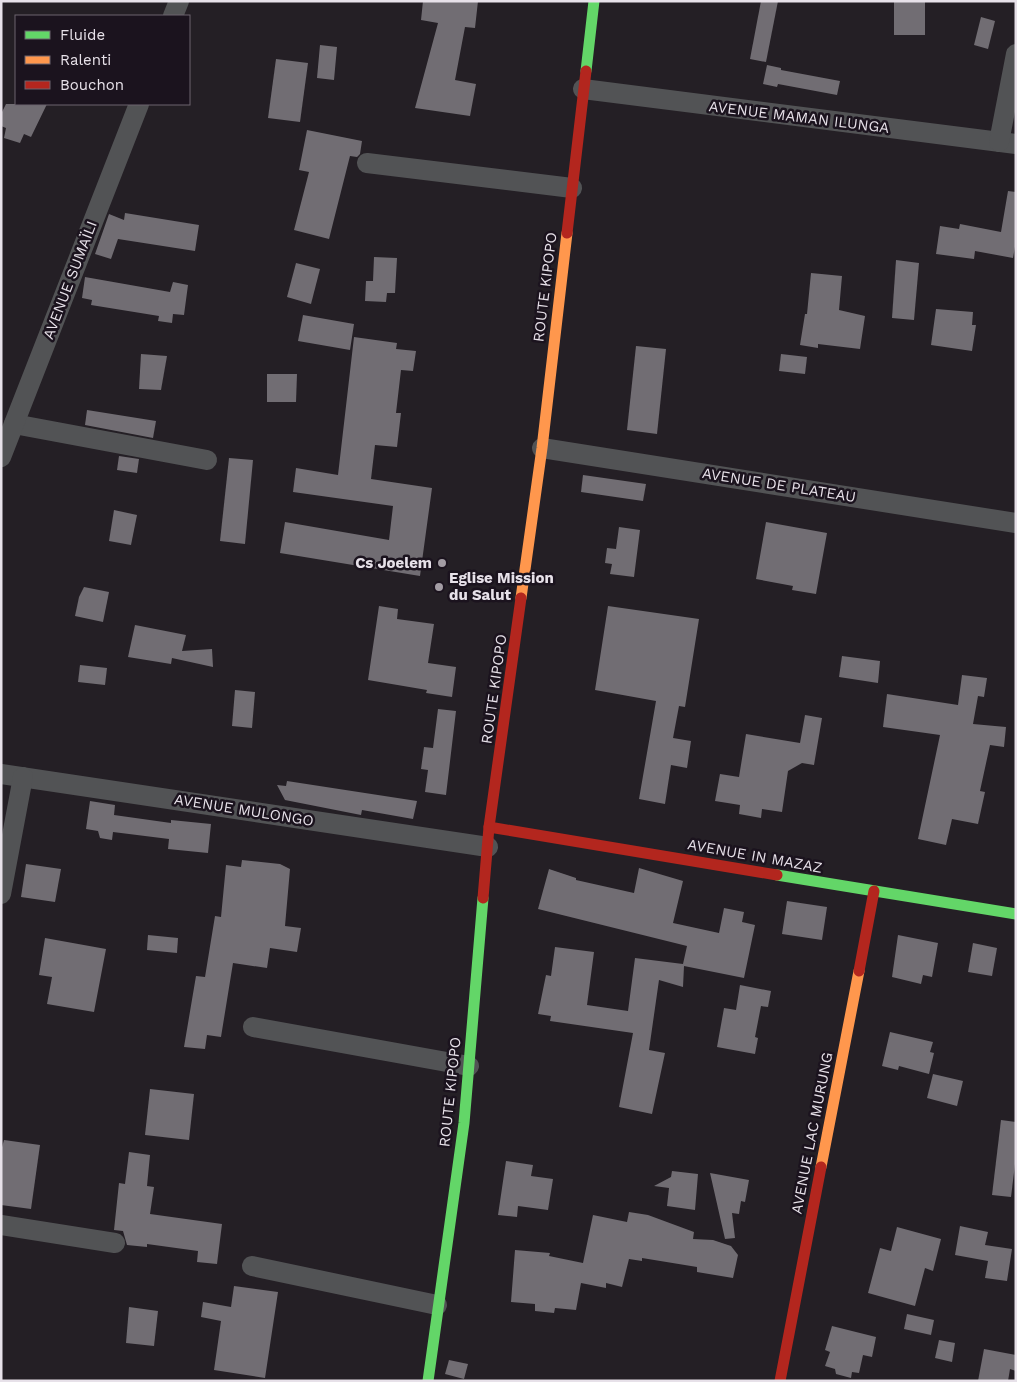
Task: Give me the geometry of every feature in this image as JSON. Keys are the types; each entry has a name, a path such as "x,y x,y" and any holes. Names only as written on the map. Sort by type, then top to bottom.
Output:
{"main road":[{"name":"ROUTE KIPOPO","path":"428,1381 437,1305 464,1123 489,827 542,448 594,1"},
{"name":"AVENUE IN MAZAZ","path":"489,827 1016,914"},
{"name":"AVENUE LAC MURUNG","path":"780,1381 874,891"}],"street":[{"path":"173,15 179,1"},
{"path":"1008,143 1016,54"},
{"name":"AVENUE MAMAN ILUNGA","path":"583,89 1008,143"},
{"name":"AVENUE SUMAÏLI","path":"1,457 139,105"},
{"path":"367,163 572,188"},
{"path":"14,424 207,460"},
{"name":"AVENUE DE PLATEAU","path":"542,448 1016,523"},
{"name":"AVENUE MULONGO","path":"1,774 488,847"},
{"path":"1,894 23,777"},
{"path":"253,1027 469,1066"},
{"path":"1,1225 115,1243"},
{"path":"252,1266 437,1305"}],"building":[{"path":"423,1 478,1 475,28 465,27 455,80 476,84 470,116 415,108 438,23 421,20"},
{"path":"761,1 778,1 766,62 750,59"},
{"path":"894,1 925,1 925,35 894,35"},
{"path":"981,17 995,21 988,49 974,45"},
{"path":"320,45 337,47 334,80 317,78"},
{"path":"276,59 308,63 300,122 268,118"},
{"path":"767,65 781,68 781,70 840,81 837,95 778,84 777,87 763,84"},
{"path":"6,104 47,105 31,137 24,134 20,143 4,138 6,128 1,126 1,114"},
{"path":"307,130 362,141 360,154 357,157 350,156 329,239 294,230 309,172 299,170"},
{"path":"1008,191 1016,192 1016,241 1013,258 975,251 974,259 936,254 940,226 959,229 960,224 1001,232"},
{"path":"125,213 199,225 195,251 118,239 111,259 95,254 109,214 124,220"},
{"path":"374,257 397,258 395,293 387,293 386,302 365,301 366,281 373,281"},
{"path":"896,260 919,263 914,320 892,318"},
{"path":"296,263 320,269 311,304 287,297"},
{"path":"811,273 842,276 839,310 865,316 860,349 818,344 818,348 800,345 805,314 807,314"},
{"path":"85,277 170,292 173,282 188,285 184,315 173,314 172,323 158,321 159,316 91,305 92,300 82,298"},
{"path":"936,309 973,312 972,325 976,325 972,351 931,345"},
{"path":"303,315 354,324 350,350 298,341"},
{"path":"354,337 397,343 396,349 416,351 413,371 401,370 396,413 401,413 397,447 375,445 371,479 432,488 420,576 280,553 285,522 389,540 393,506 293,492 296,468 338,475"},
{"path":"636,346 666,349 657,434 627,430"},
{"path":"141,354 167,356 161,390 139,389"},
{"path":"781,354 807,357 805,374 779,371"},
{"path":"267,374 297,374 296,402 267,402"},
{"path":"87,410 156,421 153,438 85,425"},
{"path":"119,456 139,459 137,473 117,470"},
{"path":"229,458 253,460 245,544 220,541"},
{"path":"583,475 646,484 643,501 581,492"},
{"path":"114,510 137,515 131,545 109,541"},
{"path":"766,522 827,533 816,594 792,590 793,586 756,579"},
{"path":"619,527 640,530 634,577 610,574 612,564 605,563 607,548 616,549"},
{"path":"84,587 109,592 103,622 75,616 79,597"},
{"path":"379,606 398,609 397,619 434,624 428,663 456,667 452,697 426,693 427,690 368,680"},
{"path":"608,606 699,619 685,707 679,706 673,738 691,741 687,768 671,765 665,804 639,799 656,701 595,690"},
{"path":"135,625 186,635 182,651 212,649 213,667 172,658 171,664 128,657"},
{"path":"842,656 880,661 878,683 839,677"},
{"path":"80,665 107,668 105,685 78,682"},
{"path":"962,675 987,678 984,697 978,696 973,724 1006,727 1004,747 990,745 980,791 985,792 978,824 952,819 946,845 918,839 940,735 883,727 887,694 958,705"},
{"path":"235,690 255,692 252,728 232,726"},
{"path":"438,709 456,711 446,795 425,792 428,770 421,769 424,747 433,748"},
{"path":"805,715 822,718 814,765 802,763 788,771 782,812 762,809 761,818 739,814 740,805 715,801 720,774 739,777 746,734 800,743"},
{"path":"287,781 417,801 413,819 362,810 361,815 285,800 277,785 286,786"},
{"path":"90,801 115,805 114,815 171,823 171,820 211,824 208,853 168,849 169,839 113,832 112,840 100,838 98,831 86,829"},
{"path":"242,860 280,864 290,869 285,926 301,928 297,952 270,948 267,968 233,963 221,1037 207,1035 205,1049 184,1047 196,976 205,977 215,916 221,917 226,865 241,867"},
{"path":"26,864 61,869 55,902 21,897"},
{"path":"639,868 683,881 673,923 719,933 724,908 744,912 742,922 755,925 744,978 684,966 683,987 659,980 649,1050 665,1053 652,1114 619,1107 633,1033 550,1021 551,1016 538,1014 546,975 551,976 555,947 594,952 587,1005 628,1011 635,958 683,964 687,946 538,909 549,869 576,878 576,880 634,893"},
{"path":"787,901 827,907 822,940 782,934"},
{"path":"148,935 178,938 177,953 147,950"},
{"path":"898,935 938,943 932,977 923,975 921,984 892,977"},
{"path":"45,938 106,949 94,1012 47,1004 52,977 39,975"},
{"path":"973,943 997,948 992,976 968,972"},
{"path":"740,985 771,991 768,1007 761,1006 755,1037 758,1038 755,1054 717,1047 724,1008 736,1010"},
{"path":"890,1032 933,1042 930,1052 934,1053 929,1074 899,1066 898,1070 882,1066"},
{"path":"933,1074 963,1081 957,1106 927,1098"},
{"path":"150,1089 194,1094 189,1140 145,1135"},
{"path":"1001,1120 1016,1122 1016,1156 1011,1197 992,1195"},
{"path":"4,1140 40,1145 31,1209 1,1205 1,1151"},
{"path":"129,1152 150,1155 147,1186 154,1187 150,1214 222,1224 217,1264 197,1262 198,1251 147,1244 147,1247 127,1245 123,1231 114,1230 119,1183 125,1184"},
{"path":"506,1161 533,1165 531,1176 553,1179 548,1210 518,1206 517,1217 498,1215"},
{"path":"672,1171 698,1174 695,1210 667,1206 669,1188 654,1186 671,1177"},
{"path":"710,1173 749,1180 745,1202 741,1201 739,1214 732,1213 735,1238 725,1239"},
{"path":"629,1212 648,1215 694,1232 693,1239 713,1240 731,1246 738,1255 733,1278 697,1272 697,1267 642,1258 642,1261 629,1259 622,1287 606,1283 606,1288 581,1283 576,1310 555,1308 554,1313 535,1311 535,1304 511,1302 515,1250 550,1253 549,1256 583,1263 593,1215 627,1222"},
{"path":"960,1226 988,1232 985,1245 1012,1249 1007,1281 985,1278 988,1261 955,1255"},
{"path":"897,1227 941,1239 933,1271 925,1268 915,1306 868,1293 880,1248 891,1251"},
{"path":"234,1286 278,1292 265,1378 214,1370 221,1321 201,1317 203,1302 231,1307"},
{"path":"129,1307 158,1311 154,1346 126,1343"},
{"path":"907,1314 934,1320 931,1335 904,1329"},
{"path":"832,1326 876,1337 872,1357 863,1355 859,1373 852,1372 851,1378 836,1374 835,1369 825,1366 830,1352 825,1350"},
{"path":"939,1340 955,1343 952,1362 935,1358"},
{"path":"984,1349 1016,1355 1016,1371 1010,1369 1008,1381 978,1381"},
{"path":"449,1360 468,1364 464,1379 445,1374"}],"traffic: fast":[{"path":"586,71 594,1"},
{"path":"777,875 1016,914"},
{"path":"428,1381 464,1123 483,898"}],"traffic: slow":[{"path":"521,598 542,448 567,233"},
{"path":"821,1167 859,971"}],"traffic: jam":[{"path":"567,233 586,71"},
{"path":"483,898 489,827 521,598"},
{"path":"489,827 777,875"},
{"path":"859,971 874,891"},
{"path":"780,1381 821,1167"}],"place":[{"name":"Cs Joelem","path":"442,563"},
{"name":"Eglise Mission du Salut","path":"439,587"}]}
